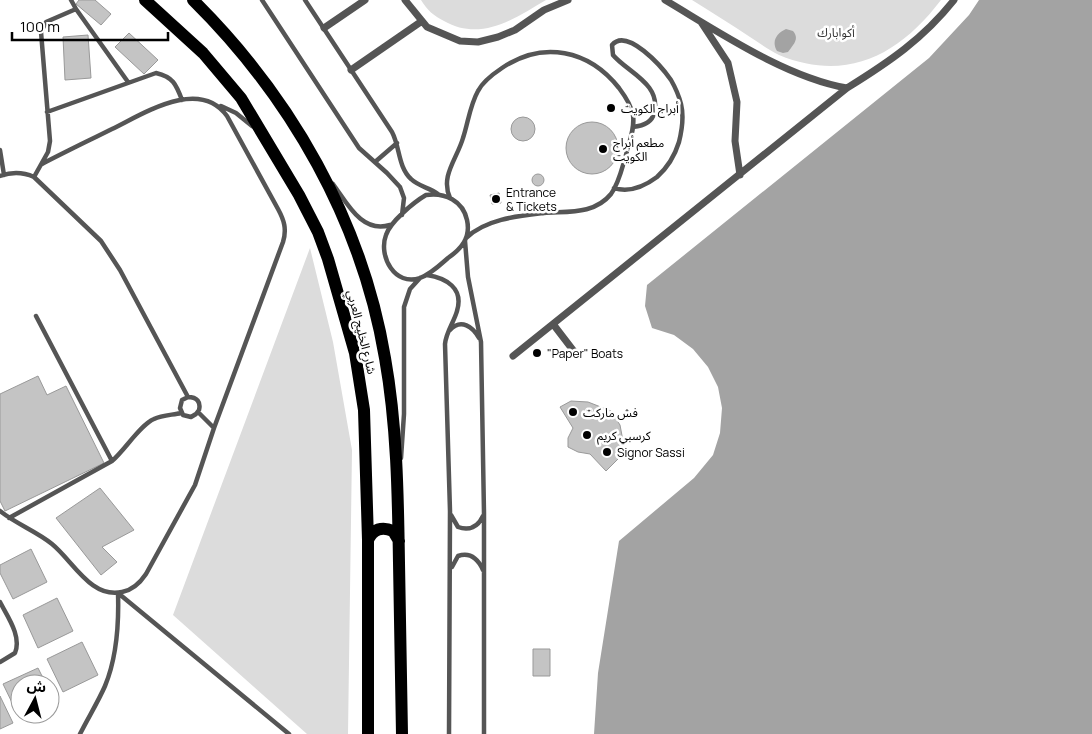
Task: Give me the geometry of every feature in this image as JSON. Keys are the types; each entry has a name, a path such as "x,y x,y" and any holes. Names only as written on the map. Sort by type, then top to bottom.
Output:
{"main road":[{"name":"شارع الخليج العربي","path":"145,0 209,60 241,98 299,195 318,232 328,259 355,353 364,410 368,540 368,734"},
{"name":"شارع الخليج العربي","path":"194,0 268,86 318,164 346,221 367,282 380,328 393,416 398,500 402,734"},
{"path":"368,540 375,531 382,528 393,531 399,541"}],"street":[{"path":"324,28 365,0"},
{"path":"404,0 428,28 460,41 478,42 507,34 544,10 568,0"},
{"path":"665,0 756,53 829,85 847,88"},
{"path":"513,356 847,88 886,64 918,39 954,0"},
{"path":"351,70 422,21"},
{"path":"700,21 728,63 737,102 735,141 740,175"},
{"path":"553,324 576,354"}],"lane":[{"path":"71,0 128,82"},
{"path":"262,0 359,148 393,179 402,191 404,205 402,215"},
{"path":"305,0 392,132 398,143 406,174 412,181 450,198 460,206 466,215 468,226 466,240 468,277 481,342 484,513 484,734"},
{"path":"34,177 48,152 50,141 41,32 46,22 76,9"},
{"path":"614,188 624,190 635,189 651,182 660,174 676,151 682,118 681,104 674,86 660,66 636,45 620,40 612,45 613,54 642,80 651,90 655,99 654,112 650,121 633,128"},
{"path":"440,194 431,194 422,198 392,224 386,234 385,256 397,276 409,279 427,275 456,252 480,227 498,221 545,213 563,213 586,209 605,200 614,188 633,128 632,112 626,99 615,83 591,63 577,55 561,52 544,52 525,56 496,73 478,91 460,149 447,176 447,189 450,198"},
{"path":"47,112 156,73 164,75 176,83 182,100"},
{"path":"42,164 160,106 182,100 202,100 217,104 236,113 270,145"},
{"path":"0,511 51,543 95,588 106,592 118,593 135,587 146,574 195,485 214,428 283,242 285,231 284,221 278,209 227,116 217,104"},
{"path":"375,162 398,143"},
{"path":"0,150 2,176 25,174 34,177 101,240 120,270 188,397"},
{"path":"318,164 361,220 376,227 392,224"},
{"path":"427,275 446,280 452,284 459,301 458,310 447,334 445,344 450,511 450,734"},
{"path":"398,500 404,414 404,307 410,289 420,278"},
{"path":"36,316 112,461"},
{"path":"447,334 454,326 466,325 475,331 481,342"},
{"path":"184,398 195,398 200,406 198,412 191,417 186,416 181,412 180,403 184,398"},
{"path":"9,518 112,461 148,422 181,412"},
{"path":"198,412 214,428"},
{"path":"450,511 455,524 460,528 467,529 478,523 484,513"},
{"path":"450,574 456,558 466,554 476,559 484,574"},
{"path":"80,734 105,686 110,672 116,641 118,593"},
{"path":"118,593 289,734"},
{"path":"0,602 18,643 15,653 0,662"}],"green space":[{"path":"421,0 546,0 497,26 471,29 458,27 440,19 428,10"},
{"name":"أكوابارك","path":"692,0 941,0 908,36 889,49 870,59 849,64 827,66 804,63 779,55"},
{"path":"310,248 333,342 352,450 348,734 307,734 173,615"}],"shaded area":[{"path":"979,0 1092,0 1092,734 594,734 598,673 619,541 694,478 713,455 720,433 722,408 718,387 708,367 693,349 674,335 652,328 645,306 647,285 929,58 969,15"},
{"path":"786,29 793,31 796,39 788,52 783,53 777,51 775,41 778,35"}],"building":[{"path":"79,0 95,0 111,14 101,25 76,4"},
{"path":"129,33 158,60 144,74 115,47"},
{"path":"88,35 91,78 65,80 63,37"},
{"path":"523,117 531,121 535,129 531,137 523,141 515,137 511,129 515,121"},
{"path":"587,122 597,122 611,129 618,143 618,153 611,167 597,174 587,174 577,170 570,163 566,153 566,143 570,133 577,126"},
{"path":"536,174 540,174 544,180 540,186 536,186 532,182 532,178"},
{"name":"Entrance & Tickets","path":"499,193 501,203 492,204 490,195"},
{"path":"38,376 47,395 66,386 104,463 5,511 0,501 0,394"},
{"path":"571,401 588,402 611,411 620,425 623,441 620,457 606,471 590,454 578,452 568,447 568,438 573,428 560,407"},
{"path":"100,488 134,530 102,547 117,562 101,575 56,518"},
{"path":"31,549 47,582 13,599 0,573 0,565"},
{"path":"57,598 73,631 38,648 23,615"},
{"path":"82,642 98,675 63,692 60,686 60,674 54,674 47,659"},
{"path":"533,649 550,649 550,676 533,676"},
{"path":"38,668 41,674 25,674"},
{"path":"10,681 10,698 3,684"},
{"path":"0,696 10,717 11,724 0,729"}],"place":[{"name":"أبراج الكويت","path":"611,108"},
{"name":"مطعم أبراج الكويت","path":"603,149"},
{"name":"Entrance & Tickets","path":"496,199"},
{"name":"\"Paper\" Boats","path":"537,353"},
{"name":"فش ماركت","path":"573,412"},
{"name":"كرسبي كريم","path":"587,435"},
{"name":"Signor Sassi","path":"607,452"}]}
